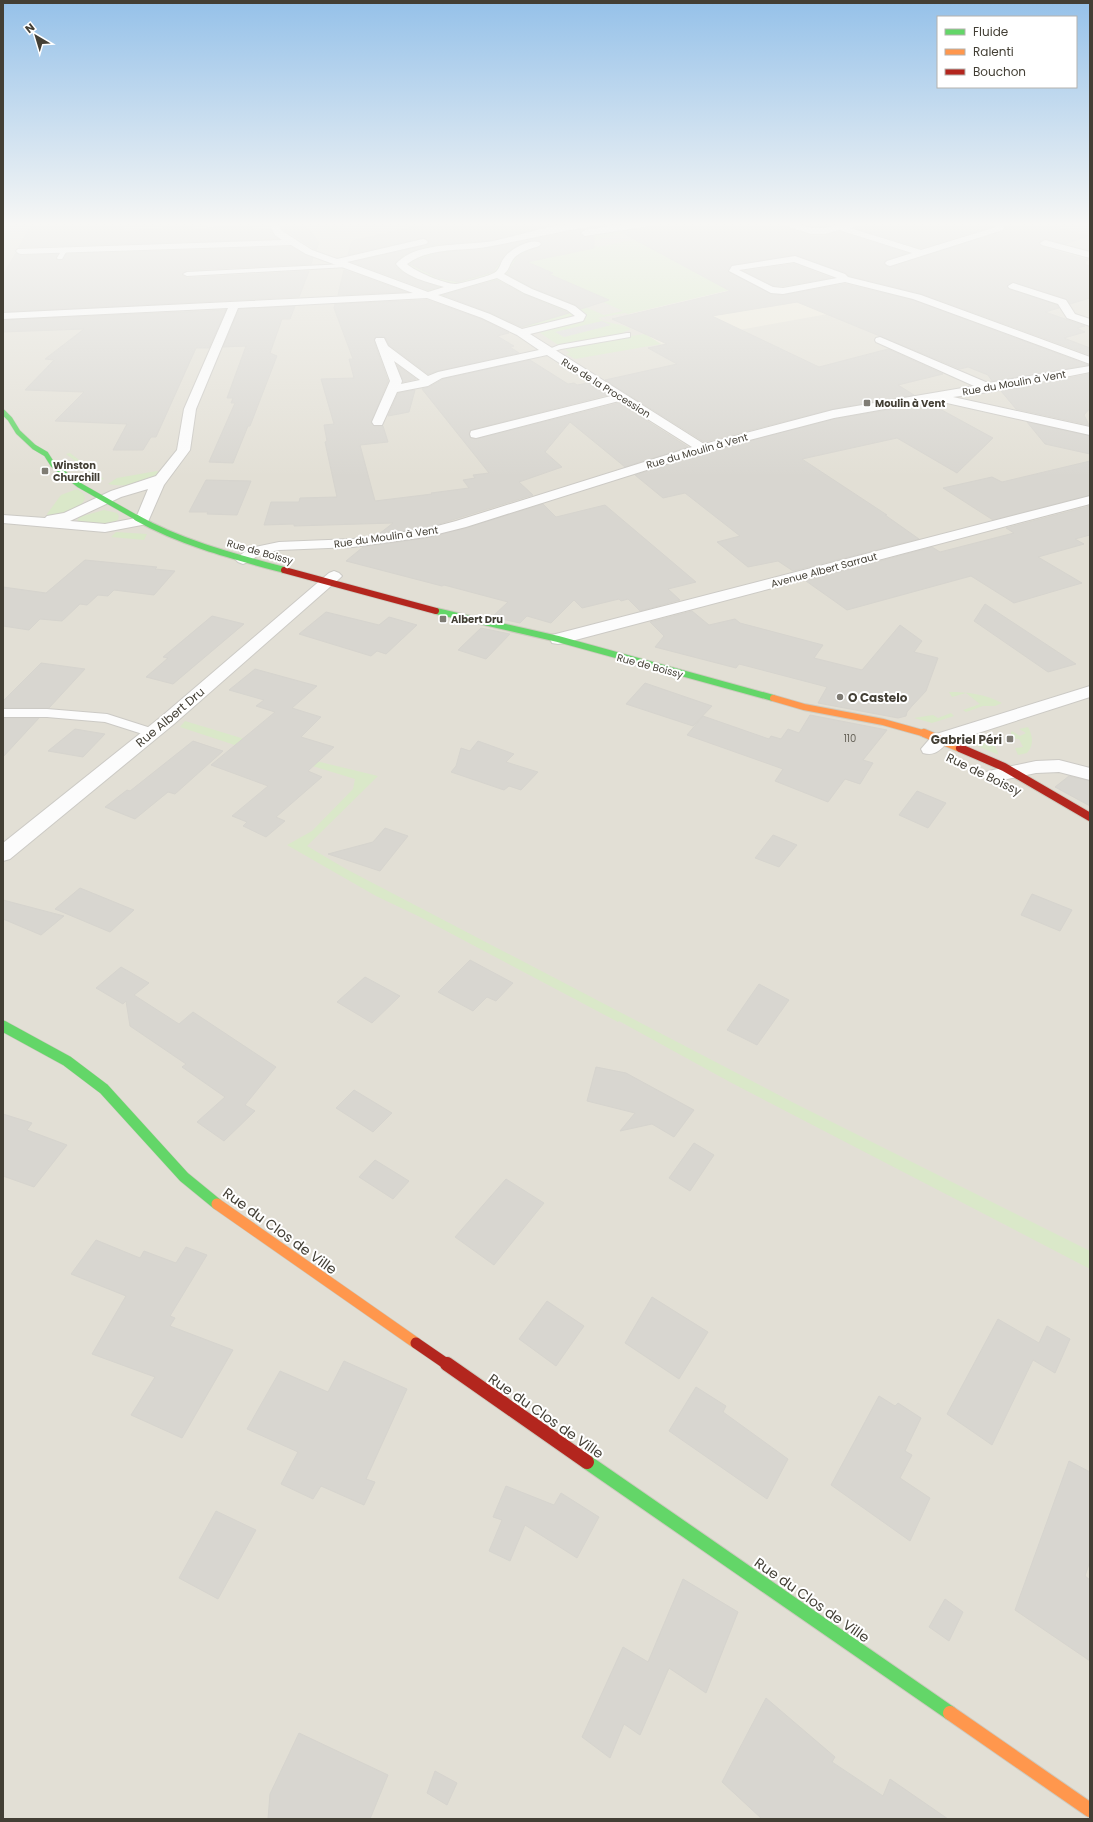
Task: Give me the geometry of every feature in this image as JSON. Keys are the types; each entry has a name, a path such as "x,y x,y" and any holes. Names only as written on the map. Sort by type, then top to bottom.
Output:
{"street":[{"path":"3,316 210,307"},
{"path":"3,519 105,528 125,526 145,512 161,479 183,450 190,409 234,307"},
{"name":"Rue de la Procession","path":"461,307 486,316 521,334 702,448"},
{"path":"521,334 582,317 569,307"},
{"path":"944,307 1090,361"},
{"path":"1065,307 1070,316 1090,323"},
{"path":"880,340 989,388"},
{"path":"378,422 396,381 382,344 428,381"},
{"path":"392,389 428,381 438,375 548,351"},
{"name":"Rue du Moulin à Vent","path":"247,552 279,546 309,546 353,543 440,530 702,448 833,414 989,388 1090,369"},
{"path":"936,396 1090,431"},
{"path":"476,434 620,397"},
{"name":"Rue de Boissy","path":"3,412 18,432 46,454 53,465 79,485 112,497 145,512 184,539 247,552 330,579 450,607 497,624 804,706 883,722 922,732 932,746 1090,817"},
{"path":"10,420 29,429"},
{"path":"30,521 67,517 112,497 161,479"},
{"name":"Avenue Albert Sarraut","path":"558,640 1090,500"},
{"name":"Rue du Moulin à Vent","path":"275,562 290,553 309,546"},
{"name":"Rue de Boissy","path":"247,552 275,562"},
{"name":"Rue de Boissy","path":"313,568 330,579"},
{"name":"Rue Albert Dru","path":"3,854 152,733 330,579"},
{"path":"932,746 1090,691"},
{"name":"Rue de Boissy","path":"804,706 866,728"},
{"path":"999,776 1036,767 1060,766 1090,774"},
{"name":"Rue du Clos de Ville","path":"3,1026 67,1061 104,1089 184,1177 231,1215 1090,1810"}],"lane":[{"path":"548,351 627,335"},
{"path":"3,713 47,713 107,718 152,733"}],"shaded area":[{"path":"3,307 1090,307 1090,1819 3,1819"},
{"path":"657,307 814,307 828,314 661,344 645,334 663,330 628,314"},
{"path":"602,321 611,325 564,337 555,332"}],"green space":[{"path":"476,307 494,307 537,323 563,315 544,307 558,307 564,310 571,308 585,312 576,307 585,307 604,315 623,311 614,307 657,307 628,314 625,313 598,318 630,328 629,330 623,332 631,336 645,334 661,344 575,359 566,354 570,353 530,326 523,327","holes":["609,325 564,337 556,332"]},
{"path":"70,453 104,479 100,480 66,454"},
{"path":"157,471 159,472 150,480 136,484 108,484 117,478"},
{"path":"77,489 83,493 85,498 79,506 70,512 48,517 47,514 61,495"},
{"path":"104,510 117,513 119,516 118,520 109,524 77,522 79,517"},
{"path":"116,532 147,534 144,540 111,537"},
{"path":"949,692 963,692 976,694 989,697 1002,703 995,706 983,706 966,712 963,710 980,704 966,693 952,697"},
{"path":"951,713 954,716 932,723 914,718 933,715 938,718"},
{"path":"185,721 320,762 378,776 307,846 346,869 794,1103 1090,1251 1090,1269 728,1081 619,1021 618,1022 418,916 376,896 287,845 312,831 353,789 355,779 283,757 265,755 180,727"},
{"path":"1028,727 1032,737 1031,747 1027,753 1018,755 1015,748 1023,747 1019,739 1011,738 1011,732 1012,731 1020,736 1026,733 1019,729"},
{"path":"987,735 991,738 999,755 970,743"}],"building":[{"path":"3,307 101,307 3,312"},
{"path":"295,307 290,319 282,319 270,353 277,356 250,426 248,426 233,463 209,462 235,403 231,403 233,398 227,398 246,346 223,347 239,309"},
{"path":"447,307 481,319 509,333 497,336 514,346 510,347 519,353 428,374 389,345 385,337 375,337 374,341 388,381 371,423 374,426 383,426 388,442 360,445 375,501 469,488 463,480 475,478 473,475 489,473 422,389 429,387 443,379 530,360 568,384 574,383 577,385 588,383 607,395 471,430 469,434 471,438 476,439 619,403 688,447 625,467 570,422 545,452 562,467 519,482 533,495 426,528 379,534 393,523 294,526 294,524 264,525 271,502 299,502 300,498 337,497 325,442 327,441 324,425 334,424 321,379 354,378 349,359 353,359 334,308"},
{"path":"475,307 555,307 569,313 522,327"},
{"path":"662,307 766,307 712,316 819,367 888,349 943,374 898,385 914,395 833,409 704,442 605,380 677,364 648,348 667,344 612,319"},
{"path":"809,307 932,307 1088,365 992,381 988,375 968,367 960,369"},
{"path":"958,307 1058,307 1045,312 1085,326 1077,328 1085,332 1064,338 1090,348 1090,355"},
{"path":"226,310 209,348 196,348 156,437 151,437 143,450 113,450 127,424 55,421 84,392 25,390 54,360 45,359 84,329 3,332 3,320"},
{"path":"397,365 416,379 403,382"},
{"path":"1090,374 1090,408 1084,415 1089,425 1016,409 1001,391"},
{"path":"415,390 409,412 388,416 398,393"},
{"path":"929,403 993,438 957,473 897,438 802,459 887,515 885,515 919,539 793,571 778,561 748,567 717,542 740,536 685,493 663,498 635,475 707,452 834,419"},
{"path":"1027,422 1090,436 1090,454 1045,444"},
{"path":"1090,461 1090,495 993,520 943,488 992,477 1002,482"},
{"path":"206,480 251,481 237,515 189,512"},
{"path":"543,504 556,517 605,505 696,582 668,589 680,600 640,611 628,599 621,601 619,599 582,608 574,600 551,623 527,616 520,623 492,617 508,602 346,561 363,547 426,538 466,528"},
{"path":"1090,506 1090,535 1075,539 1084,544 1038,557 1082,583 1014,603 971,576 847,610 806,581 932,547 940,552 1014,533 1006,528"},
{"path":"85,560 157,567 155,569 175,571 154,595 114,590 108,596 98,595 87,605 80,604 62,621 40,619 29,630 3,626 3,587 46,593"},
{"path":"985,604 1076,664 1048,672 974,621"},
{"path":"692,611 709,625 735,619 740,623 823,645 814,658 862,670 900,625 922,641 914,652 938,658 926,691 907,712 906,716 898,718 818,703 827,687 739,664 736,668 655,647 664,636 650,622"},
{"path":"326,612 379,625 389,617 417,625 386,654 377,651 371,656 299,634"},
{"path":"212,616 244,624 173,684 146,677 168,658 163,657"},
{"path":"481,628 510,634 486,659 458,650"},
{"path":"41,663 85,669 49,708 3,708 3,701"},
{"path":"255,669 317,686 292,708 321,717 301,737 334,747 308,771 322,777 276,817 285,821 266,837 243,826 247,822 232,816 268,786 211,765 275,712 256,706 264,700 229,690"},
{"path":"645,683 712,706 693,726 626,704"},
{"path":"810,715 887,730 863,760 873,763 860,784 845,779 828,802 775,781 783,769 687,735 703,716 769,739 771,736 781,739 788,729 799,733"},
{"path":"3,718 39,718 3,757"},
{"path":"75,729 105,734 83,757 48,751"},
{"path":"193,741 223,751 175,794 168,792 135,819 105,807 127,790 130,791"},
{"path":"478,741 514,754 506,762 538,772 521,790 509,786 504,790 451,772 456,766 461,748 470,751"},
{"path":"1069,776 1090,781 1090,806 1055,787"},
{"path":"917,791 946,803 928,828 899,815"},
{"path":"385,828 408,836 380,871 328,854 373,842"},
{"path":"773,835 797,845 779,867 755,858"},
{"path":"80,888 134,910 110,932 55,909"},
{"path":"1032,894 1072,910 1060,931 1021,915"},
{"path":"3,900 64,916 41,935 3,919"},
{"path":"470,960 513,983 496,1001 487,997 473,1011 438,992"},
{"path":"121,967 149,983 134,995 179,1024 193,1012 276,1067 245,1105 255,1111 224,1141 197,1122 225,1097 182,1067 186,1064 130,1026 126,1001 123,1004 96,988"},
{"path":"365,977 400,996 372,1023 337,1002"},
{"path":"759,984 789,1000 757,1045 727,1030"},
{"path":"596,1067 626,1073 694,1110 674,1137 652,1124 620,1131 635,1113 587,1101"},
{"path":"354,1090 392,1113 373,1132 336,1108"},
{"path":"3,1114 32,1123 27,1130 67,1145 34,1187 3,1176"},
{"path":"694,1143 714,1155 690,1191 669,1178"},
{"path":"375,1160 409,1181 393,1199 359,1177"},
{"path":"506,1179 544,1203 494,1265 455,1237"},
{"path":"96,1240 140,1258 144,1251 176,1263 186,1247 207,1255 170,1316 175,1318 170,1326 233,1350 182,1438 131,1415 155,1377 92,1354 126,1296 71,1274"},
{"path":"652,1297 708,1332 679,1379 625,1343"},
{"path":"547,1301 584,1326 556,1366 519,1339"},
{"path":"998,1319 1039,1343 1047,1326 1070,1339 1055,1373 1033,1360 992,1445 947,1414"},
{"path":"344,1361 407,1389 366,1479 375,1482 364,1505 321,1486 313,1499 281,1484 298,1452 247,1429 280,1371 328,1392"},
{"path":"696,1387 726,1406 723,1412 788,1459 767,1499 669,1431"},
{"path":"879,1396 895,1406 898,1403 921,1418 905,1451 912,1455 900,1478 930,1498 910,1541 831,1485"},
{"path":"1069,1461 1090,1472 1090,1561 1085,1576 1090,1580 1090,1661 1015,1610"},
{"path":"506,1486 554,1505 561,1493 599,1517 577,1558 525,1525 510,1561 489,1551 502,1520 493,1517"},
{"path":"216,1511 256,1530 218,1599 179,1578"},
{"path":"683,1579 738,1612 706,1693 669,1668 640,1735 624,1724 610,1758 582,1737 623,1647 648,1662"},
{"path":"945,1599 963,1612 949,1641 929,1627"},
{"path":"766,1698 835,1757 832,1762 883,1796 890,1779 948,1819 762,1819 722,1782"},
{"path":"299,1733 388,1775 370,1819 268,1819 270,1794"},
{"path":"435,1771 457,1783 447,1805 427,1793"}],"traffic: fast":[{"path":"3,412 10,419 18,432 34,447 46,454 53,465 79,485 142,521 184,539 243,559 284,570"},
{"path":"436,611 558,639 773,698"},
{"path":"3,1026 67,1061 104,1089 184,1177 217,1204"},
{"path":"587,1462 950,1713"}],"traffic: slow":[{"path":"773,698 804,707 883,722 922,732 960,748"},
{"path":"217,1204 416,1343"},
{"path":"950,1713 1090,1810"}],"traffic: jam":[{"path":"284,570 436,611"},
{"path":"960,748 1004,767 1090,817"},
{"path":"416,1343 587,1462"}],"place":[{"name":"Moulin à Vent","path":"867,403"},
{"name":"Winston Churchill","path":"45,471"},
{"name":"Albert Dru","path":"443,619"},
{"name":"O Castelo","path":"840,697"},
{"name":"Gabriel Péri","path":"1010,739"}]}
